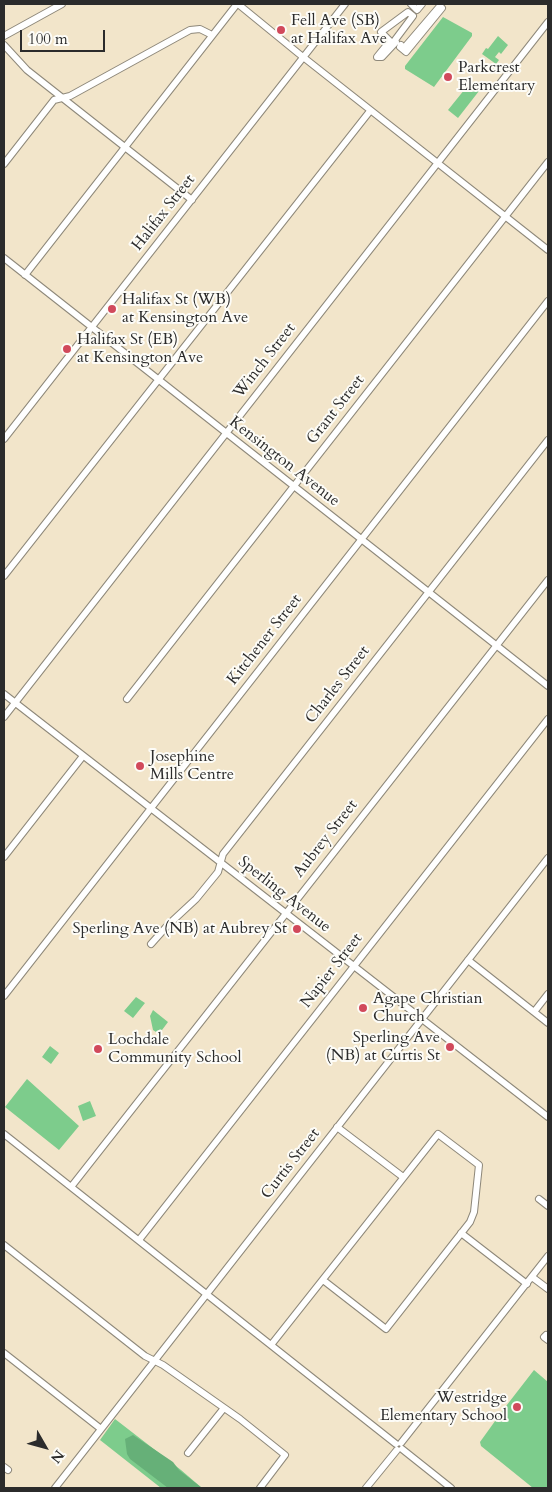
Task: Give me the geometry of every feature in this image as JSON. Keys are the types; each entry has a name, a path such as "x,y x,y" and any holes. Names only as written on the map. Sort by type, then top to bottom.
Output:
{"street":[{"path":"4,36 62,4"},
{"path":"24,275 237,4 548,250"},
{"name":"Halifax Street","path":"4,439 345,4"},
{"path":"411,4 417,10 422,4"},
{"path":"439,7 442,8 406,52 400,47 401,45 404,48 439,7"},
{"path":"408,12 413,16 395,40 397,42 382,57 377,57 390,41 381,32 408,12"},
{"name":"Winch Street","path":"4,717 548,22"},
{"path":"4,164 54,100 70,96 190,30 200,29 212,35"},
{"path":"4,45 27,70 192,200"},
{"path":"4,576 370,111"},
{"name":"Grant Street","path":"127,699 548,162"},
{"name":"Kensington Avenue","path":"4,258 548,686"},
{"name":"Kitchener Street","path":"4,996 548,302"},
{"name":"Charles Street","path":"151,944 203,892 218,872 223,854 548,440"},
{"name":"Aubrey Street","path":"71,1187 548,580"},
{"name":"Sperling Avenue","path":"4,694 548,1117"},
{"name":"Napier Street","path":"139,1240 548,719"},
{"path":"4,857 83,756"},
{"name":"Curtis Street","path":"56,1488 548,858"},
{"path":"468,960 548,1023"},
{"path":"534,1012 548,994"},
{"path":"337,1127 403,1178"},
{"path":"4,1134 451,1488"},
{"path":"271,1345 438,1134 479,1165 474,1212 470,1222 386,1329 323,1280"},
{"path":"539,1199 548,1206"},
{"path":"461,1233 527,1284"},
{"path":"4,1245 145,1356 224,1408 285,1456 260,1488"},
{"path":"366,1488 548,1256"},
{"path":"532,1277 548,1289"},
{"path":"4,1353 102,1429"},
{"path":"188,1453 224,1408"}],"green space":[{"path":"443,17 472,33 472,36 434,87 405,69 405,66"},
{"path":"498,36 508,45 501,54 499,52 495,57 499,60 496,64 482,54"},
{"path":"469,84 479,91 458,118 448,110"},
{"path":"136,997 145,1003 133,1018 124,1011"},
{"path":"153,1010 168,1022 159,1034 153,1030 150,1016"},
{"path":"50,1046 59,1053 51,1064 42,1057"},
{"path":"27,1079 79,1126 59,1150 5,1107"},
{"path":"90,1101 96,1116 83,1121 78,1106"},
{"name":"Westridge Elementary School","path":"534,1370 548,1382 548,1488 533,1488 481,1446 480,1442"},
{"path":"115,1419 202,1488 161,1488 100,1440"},
{"path":"133,1435 173,1462 179,1470 202,1488 168,1488 130,1459 127,1454 125,1439"}],"place":[{"name":"Fell Ave (SB) at Halifax Ave","path":"281,30"},
{"name":"Parkcrest Elementary","path":"448,77"},
{"name":"Halifax St (WB) at Kensington Ave","path":"112,309"},
{"name":"Halifax St (EB) at Kensington Ave","path":"67,349"},
{"name":"Josephine Mills Centre","path":"140,766"},
{"name":"Sperling Ave (NB) at Aubrey St","path":"297,929"},
{"name":"Agape Christian Church","path":"363,1008"},
{"name":"Sperling Ave (NB) at Curtis St","path":"450,1047"},
{"name":"Lochdale Community School","path":"98,1049"},
{"name":"Westridge Elementary School","path":"517,1407"}]}
